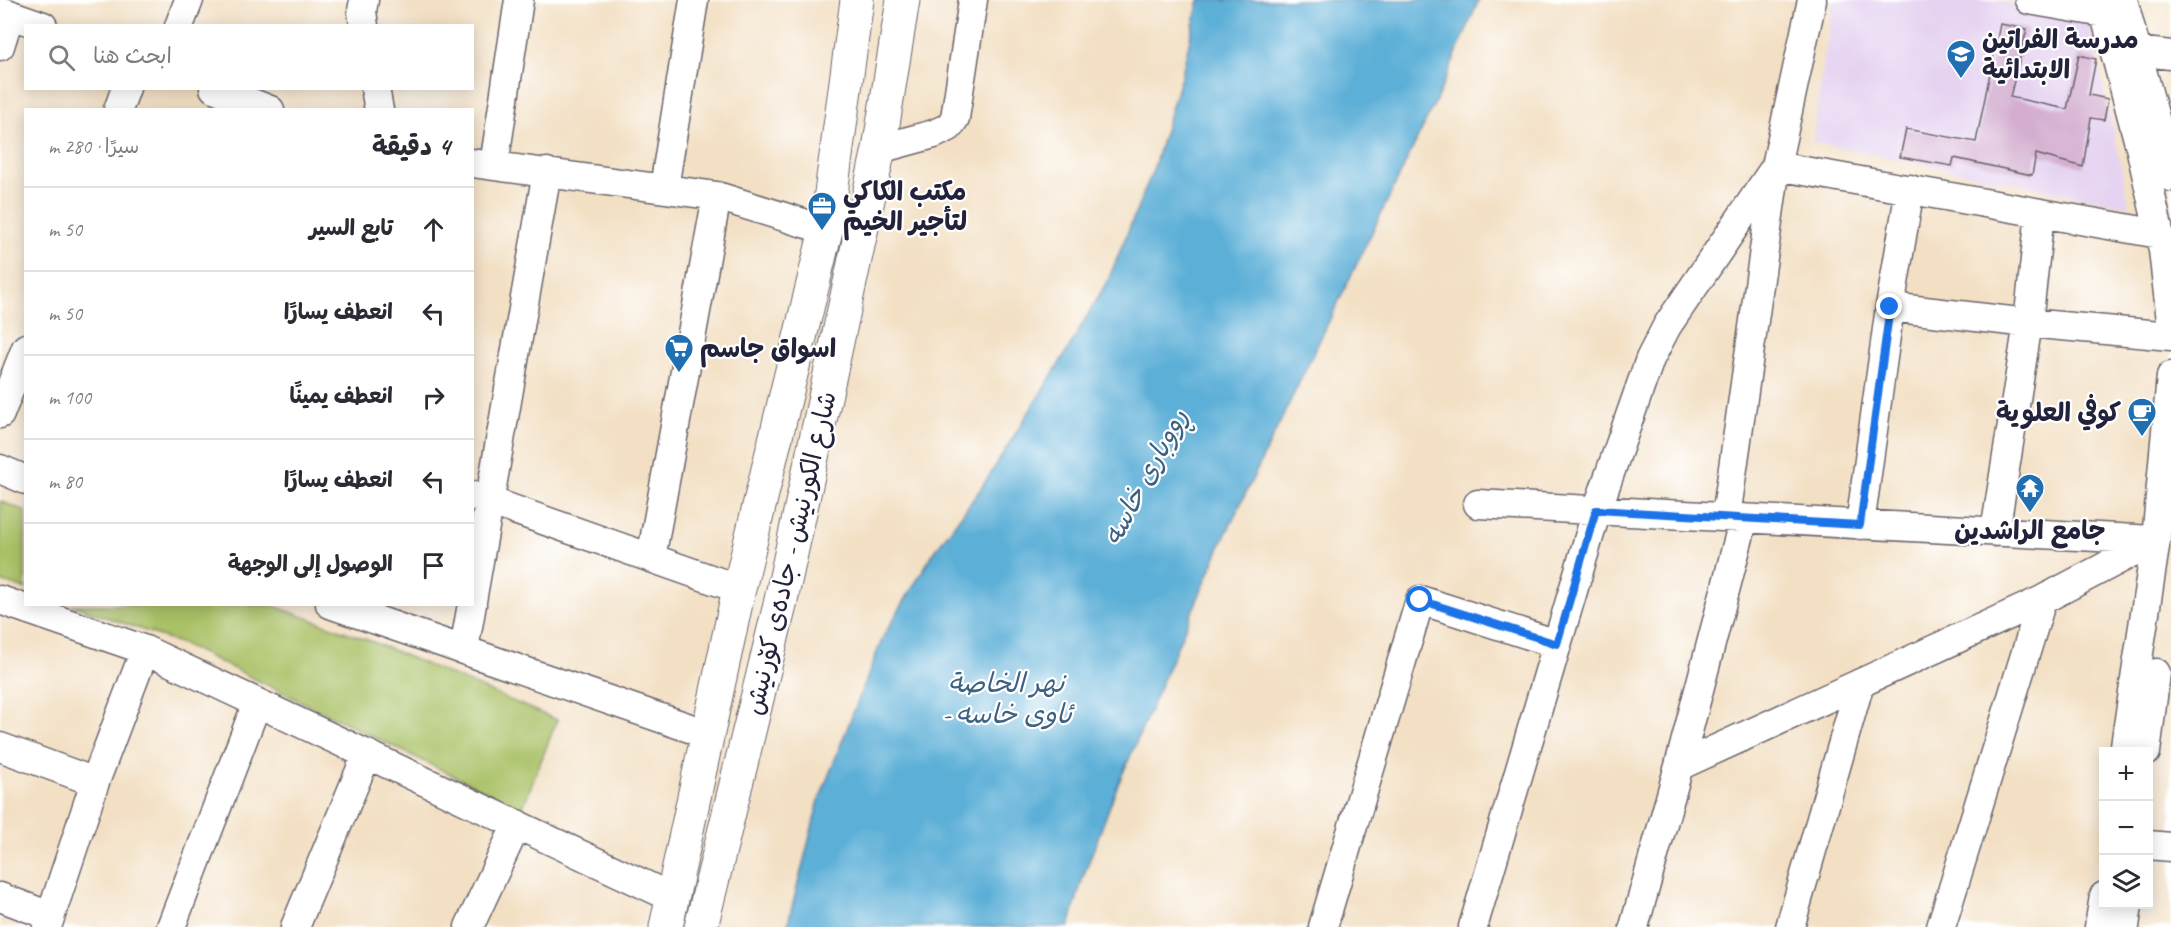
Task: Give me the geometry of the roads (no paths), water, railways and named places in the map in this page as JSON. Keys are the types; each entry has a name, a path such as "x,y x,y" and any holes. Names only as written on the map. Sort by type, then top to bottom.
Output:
{"main road":[{"name":"شارع الكورنيش - جادەی کۆرنیش","path":"669,913 739,589 826,230 857,0"},
{"name":"شارع الكورنيش - جادەی کۆرنیش","path":"701,927 779,609 879,149 903,0"},
{"path":"850,56 893,63"}],"street":[{"path":"181,24 189,0"},
{"path":"364,0 362,11 364,24"},
{"path":"519,0 483,164 717,196 826,230"},
{"path":"663,188 694,0"},
{"path":"879,149 934,134 949,127 955,117 973,0"},
{"path":"1634,927 1679,766 1735,518 1776,166 1812,0"},
{"path":"2029,0 2110,4"},
{"path":"2110,4 2136,51 2171,177"},
{"path":"2110,4 2163,249 2171,321"},
{"path":"0,46 5,12 43,16"},
{"path":"2136,51 2171,55"},
{"path":"119,108 125,90"},
{"path":"219,90 264,108"},
{"path":"375,90 379,108"},
{"path":"1776,166 2159,234"},
{"path":"1473,927 1596,510 1650,359 1667,326 1776,166"},
{"path":"474,580 481,498 547,172"},
{"path":"1860,525 1890,307 1910,189"},
{"path":"651,558 717,196"},
{"path":"1995,532 2028,322 2040,213"},
{"path":"1890,307 2171,336"},
{"path":"0,414 24,353"},
{"path":"2148,747 2161,713 2171,376"},
{"path":"0,469 24,479"},
{"path":"481,498 739,589"},
{"path":"1478,504 1995,532 2167,556"},
{"path":"1679,766 2042,600 2167,556"},
{"path":"2125,747 2167,556"},
{"path":"0,600 145,650 517,824 669,913"},
{"path":"1323,927 1420,600 1557,644"},
{"path":"1941,927 2042,600"},
{"path":"336,606 707,734"},
{"path":"464,650 471,606"},
{"path":"0,897 48,921 95,782 145,650"},
{"path":"1790,927 1860,683"},
{"path":"171,927 256,703"},
{"path":"0,747 95,782"},
{"path":"295,927 367,754"},
{"path":"468,927 517,824"},
{"path":"2153,845 2171,847"},
{"path":"2099,927 2101,909"},
{"path":"2125,927 2127,909"}],"water":[{"name":"نهر الخاصة - ئاوی خاسە","path":"1199,0 1479,0 1439,94 1223,540 1117,787 1082,880 1069,927 787,927 819,800 883,637 932,555 982,487 1064,356 1109,278 1153,170 1182,73"}],"place":[{"name":"مدرسة الفراتين الابتدائية","path":"1961,80"},
{"name":"مكتب الكاكي لتأجير الخيم","path":"822,232"},
{"name":"اسواق جاسم","path":"679,374"},
{"name":"كوفي العلوية","path":"2142,438"},
{"name":"جامع الراشدين","path":"2030,514"}],"water label":[{"name":"ڕووباری خاسە","path":"1145,477"}]}
